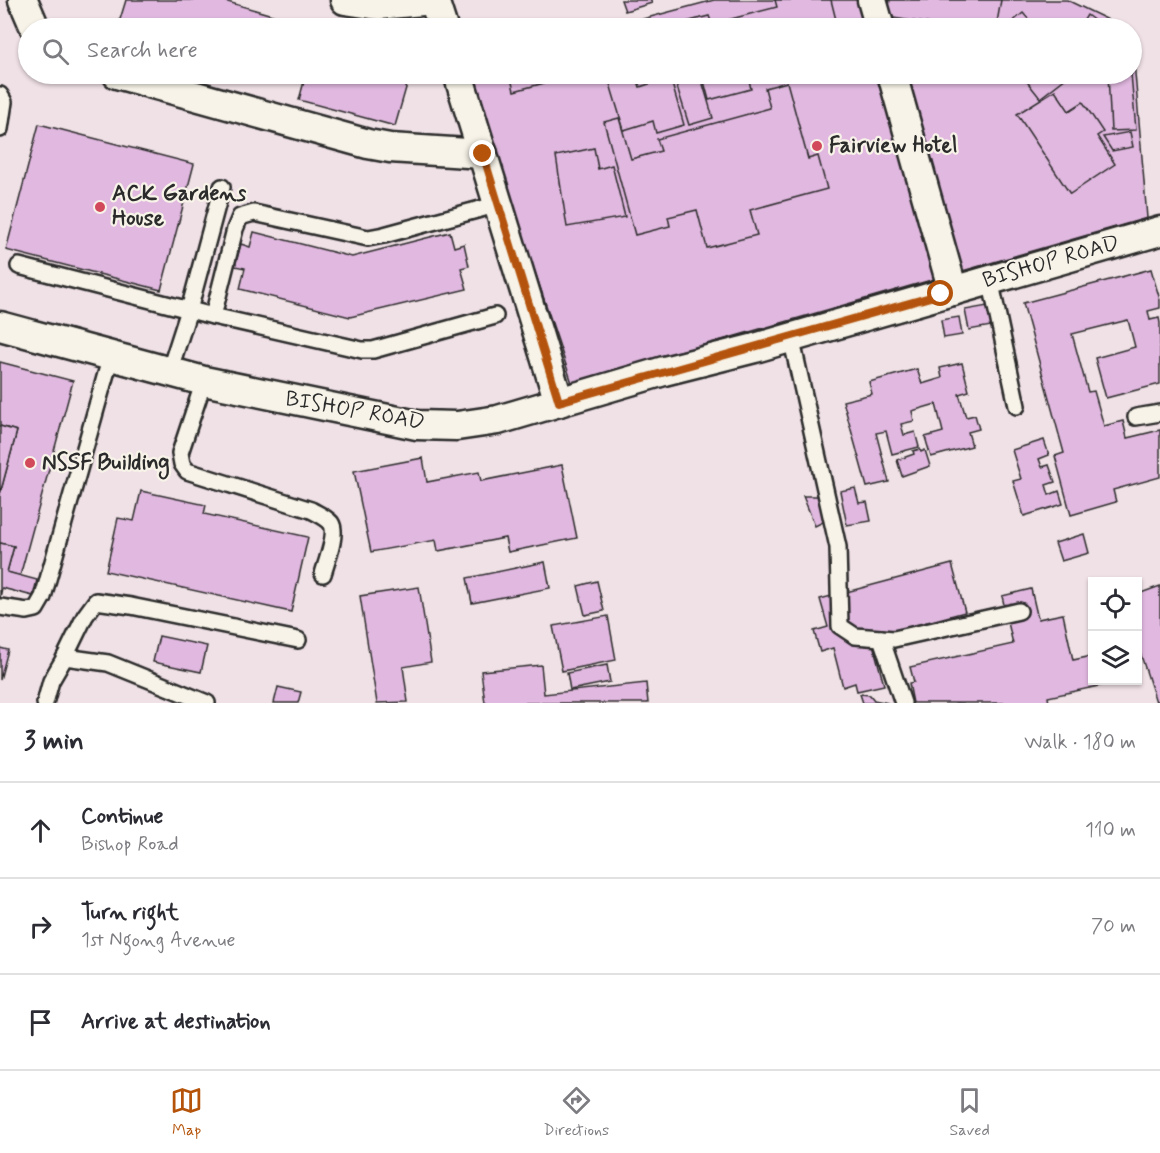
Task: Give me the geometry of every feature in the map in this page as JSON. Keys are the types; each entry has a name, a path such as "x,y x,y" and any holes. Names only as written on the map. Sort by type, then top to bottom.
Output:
{"street":[{"path":"23,0 31,18"},
{"path":"345,0 378,5 434,0 440,18"},
{"path":"872,0 877,18"},
{"path":"153,84 368,144 390,148 483,154"},
{"path":"461,84 559,402"},
{"path":"895,84 953,291"},
{"name":"BISHOP ROAD","path":"0,326 204,381 417,425 457,426 498,420 1160,231"}],"lane":[{"path":"0,95 4,102 0,129"},
{"path":"169,372 189,310 222,187"},
{"path":"213,316 234,229 240,217 254,213 368,238 384,236 499,204"},
{"path":"19,266 213,316 362,350 373,350 495,316"},
{"path":"990,279 1017,406"},
{"path":"792,337 838,547 840,626 855,636 894,639 1018,610"},
{"path":"0,608 27,611 36,609 43,597 111,356"},
{"path":"204,381 180,453 182,464 187,471 311,510 324,517 332,525 334,534 324,574"},
{"path":"1136,417 1160,413"},
{"path":"45,703 51,681 85,616 96,601 298,640"},
{"path":"881,638 903,703"},
{"path":"65,657 108,663 207,703"}],"building":[{"path":"126,0 221,0 282,18 120,18"},
{"path":"621,0 651,0 652,3 625,11"},
{"path":"714,0 1067,0 1104,18 646,18"},
{"path":"775,0 831,0 836,18 735,18 777,7"},
{"path":"890,0 1001,0 998,18 887,17"},
{"path":"1023,13 1027,18 1017,18"},
{"path":"303,84 407,84 395,126 299,100"},
{"name":"Fairview Hotel","path":"472,84 1136,84 1147,218 572,383"},
{"path":"512,84 540,84 514,91"},
{"path":"610,84 639,84 640,87 649,84 672,84 684,125 656,133 653,121 624,130"},
{"path":"676,84 703,84 713,118 689,125"},
{"path":"705,84 750,84 751,89 709,100"},
{"path":"788,84 808,159 818,156 827,189 750,210 757,235 707,248 697,210 668,217 670,226 635,235 604,122 619,118 631,159 661,151 657,139 770,108 765,88"},
{"path":"1029,84 1058,84 1040,98"},
{"path":"1109,84 1132,84 1136,130 1111,131"},
{"path":"1055,90 1069,111 1083,102 1103,132 1097,136 1115,164 1070,194 1017,114"},
{"name":"ACK Gardens House","path":"39,124 194,164 161,290 6,250"},
{"path":"1130,132 1133,147 1112,151 1103,137"},
{"path":"594,148 598,169 612,165 625,217 567,227 556,156"},
{"path":"254,232 352,257 450,232 454,247 464,244 469,266 461,268 467,289 350,317 240,289 245,268 235,266 241,244 250,247"},
{"path":"1151,269 1160,300 1160,308 1148,311 1150,320 1159,318 1160,323 1160,384 1106,398 1095,358 1135,347 1128,320 1072,334 1088,392 1094,391 1104,426 1123,421 1127,438 1160,430 1160,477 1113,490 1116,502 1071,515 1055,456 1064,453 1023,303"},
{"path":"993,305 997,325 969,330 965,310"},
{"path":"959,317 962,335 944,338 941,320"},
{"name":"NSSF Building","path":"0,362 73,381 20,576 7,572 14,546 0,543 0,494 17,431 0,426"},
{"path":"962,363 969,391 959,394 966,417 975,415 979,429 968,432 972,446 931,457 925,437 943,432 936,404 912,411 914,421 901,424 904,435 915,432 919,447 892,454 886,431 876,433 889,482 867,487 843,401 872,394 869,382 917,369 922,384 942,378 940,368"},
{"path":"0,426 17,431 0,494"},
{"path":"1044,440 1049,455 1039,459 1042,467 1049,465 1055,482 1046,485 1049,495 1059,491 1063,504 1024,516 1013,481 1021,479 1012,450"},
{"path":"920,449 921,452 925,450 930,466 902,476 897,460 914,454 913,451"},
{"path":"423,458 427,482 479,472 481,481 562,465 577,538 508,552 505,538 438,551 436,540 371,552 354,471"},
{"path":"855,488 859,503 867,502 871,521 847,525 840,491"},
{"path":"141,491 206,505 204,514 308,537 291,612 106,571 118,518 134,521"},
{"path":"803,496 825,496 825,521 815,526"},
{"path":"1084,534 1089,553 1061,561 1055,543"},
{"path":"0,543 14,546 7,572 37,580 33,596 2,588 0,598"},
{"path":"545,562 550,588 472,603 467,578"},
{"path":"952,564 965,612 871,637 884,685 857,691 855,683 843,687 833,648 820,652 814,631 828,627 820,599"},
{"path":"597,581 604,611 585,615 578,586"},
{"path":"1160,586 1160,700 1156,702 1142,658 1142,593"},
{"path":"419,587 431,662 403,667 408,702 377,703 360,596"},
{"path":"1031,589 1038,619 1063,614 1073,660 1088,657 1088,685 1103,685 1048,697 1049,703 913,703 909,683 914,682 910,667 1013,644 1002,596"},
{"path":"608,616 616,660 562,671 553,626"},
{"path":"159,636 207,646 201,672 153,662"},
{"path":"0,648 8,650 0,680"},
{"path":"541,665 544,694 646,683 648,703 485,703 481,671"},
{"path":"607,665 610,682 570,690 567,673"},
{"path":"278,687 301,692 298,703 274,703"},
{"path":"860,694 870,695 874,700 888,703 863,703"}],"place":[{"name":"Fairview Hotel","path":"817,146"},
{"name":"ACK Gardens House","path":"100,207"},
{"name":"NSSF Building","path":"30,463"}],"route":[{"path":"483,154 559,402 941,294"}]}
